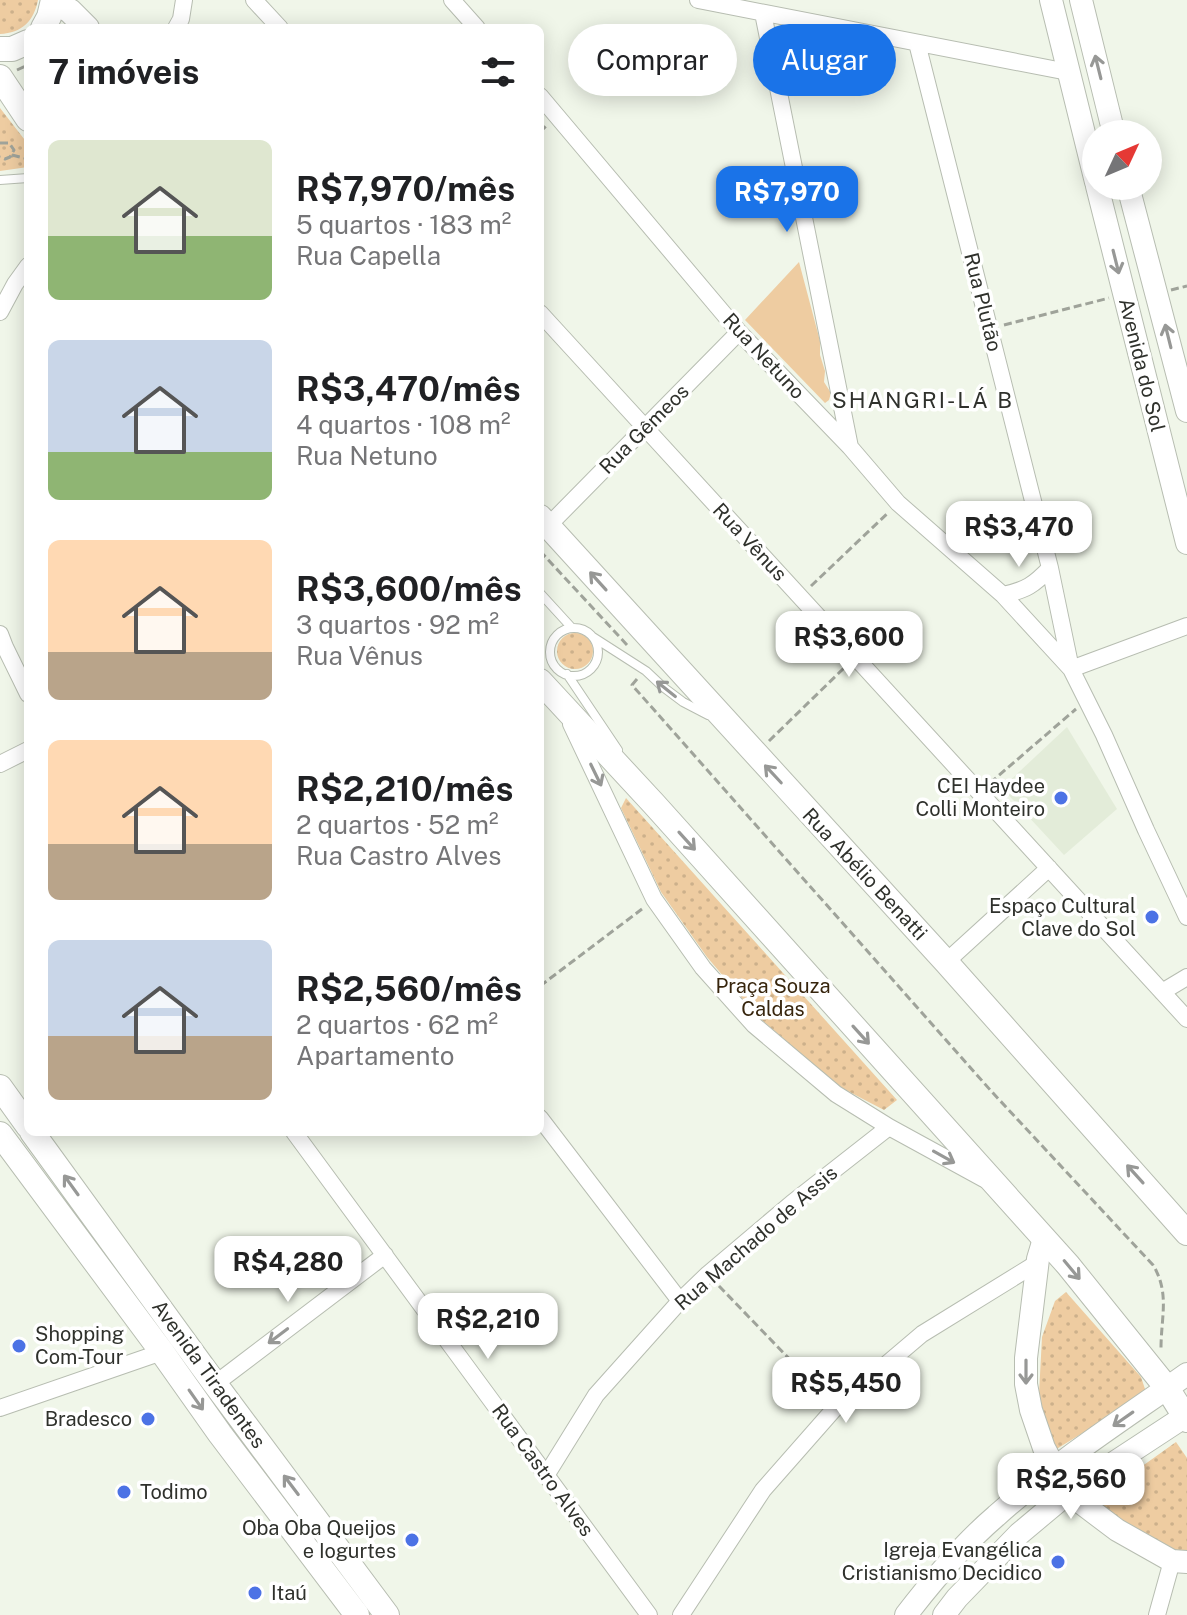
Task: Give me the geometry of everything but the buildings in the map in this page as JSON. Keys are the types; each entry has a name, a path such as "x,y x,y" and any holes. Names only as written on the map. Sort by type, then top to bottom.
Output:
{"main road":[{"path":"45,24 53,0 83,24"},
{"path":"0,49 12,49 24,44"},
{"path":"0,77 24,113"},
{"name":"Rua Abélio Benatti","path":"544,522 1186,1229"},
{"path":"544,685 998,1187 1040,1251 1068,1265 1178,1381 1186,1417"},
{"path":"0,1087 24,1120"},
{"name":"Avenida Tiradentes","path":"0,1134 353,1614"},
{"name":"Avenida Tiradentes","path":"35,1136 387,1615"},
{"path":"79,1241 92,1236 102,1245 146,1308 157,1320 177,1332"}],"street":[{"path":"178,24 184,0"},
{"path":"254,0 276,24"},
{"path":"452,0 473,24"},
{"path":"698,0 1068,72"},
{"name":"Avenida do Sol","path":"1051,0 1068,72 1084,120"},
{"path":"1081,0 1111,120"},
{"path":"763,13 850,447"},
{"name":"Rua Plutão","path":"917,43 1050,568 1071,669 1088,699 1187,917"},
{"name":"Rua Netuno","path":"544,101 739,332 850,447 898,503 1003,595 1071,669"},
{"name":"Avenida do Sol","path":"1100,200 1187,543"},
{"name":"Avenida do Sol","path":"1132,200 1187,411"},
{"path":"0,312 24,272"},
{"name":"Rua Vênus","path":"544,317 1187,1019"},
{"name":"Rua Gêmeos","path":"544,522 645,428 739,332"},
{"path":"1003,595 1023,590 1037,582 1050,568"},
{"path":"1071,669 1187,626"},
{"path":"0,634 24,686"},
{"path":"562,705 654,899 703,968 754,1025 836,1094 998,1187"},
{"path":"0,764 24,752"},
{"path":"946,962 1049,868"},
{"path":"1162,992 1187,977"},
{"path":"544,1123 680,1301"},
{"name":"Rua Machado de Assis","path":"547,1474 596,1395 680,1301 792,1203 889,1127"},
{"name":"Rua Castro Alves","path":"297,1136 649,1615"},
{"path":"681,1615 763,1490 836,1407 922,1334 1040,1251"},
{"path":"1040,1251 1026,1358 1026,1384 1031,1410 1044,1448 1068,1493 1117,1530 1180,1561 1157,1615"},
{"path":"215,1384 385,1255"},
{"path":"0,1408 162,1352"},
{"path":"906,1615 932,1580 994,1517 1055,1467 1178,1381"},
{"path":"932,1580 950,1606 1019,1534 1068,1493 1186,1417"}],"lane":[{"path":"0,180 24,178"},
{"path":"544,597 572,628"},
{"path":"551,658 557,635 580,628 646,671 683,702 733,729"},
{"path":"567,674 582,674 594,665 598,651 593,637"},
{"path":"544,650 555,665 567,674 654,804"}],"path":[{"path":"0,143 7,142 14,150 7,158 0,157"},
{"path":"12,155 24,158"},
{"path":"990,329 1124,294"},
{"path":"800,596 898,503"},
{"path":"544,555 642,661 646,671 632,685 992,1092 1153,1265 1163,1287 1161,1348 1178,1381"},
{"path":"755,755 856,657"},
{"path":"979,792 1088,699"},
{"path":"544,983 654,899"},
{"path":"708,1274 836,1407"}],"shaded area":[{"name":"CEI Haydee Colli Monteiro","path":"1067,727 1117,809 1064,855 1002,788"}],"green space":[{"path":"0,0 38,0 26,24 15,31 0,34"},
{"path":"0,108 24,139 24,168 0,171"},
{"path":"799,262 820,341 824,382 831,393 825,403 745,320"},
{"path":"575,633 588,638 593,651 588,664 575,669 562,664 557,651 562,638"},
{"name":"Praça Souza Caldas","path":"626,798 897,1100 884,1110 840,1087 757,1016 707,957 661,892 621,808"},
{"path":"1066,1292 1141,1377 1145,1389 1141,1397 1055,1450 1045,1425 1039,1394 1042,1337 1055,1301"},
{"path":"1176,1442 1187,1458 1187,1556 1178,1556 1105,1512 1099,1497"}],"place":[{"name":"CEI Haydee Colli Monteiro","path":"1061,798"},
{"name":"Espaço Cultural Clave do Sol","path":"1152,917"},
{"name":"Shopping Com-Tour","path":"19,1346"},
{"name":"Bradesco","path":"148,1419"},
{"name":"Todimo","path":"124,1492"},
{"name":"Oba Oba Queijos e Iogurtes","path":"412,1540"},
{"name":"Igreja Evangélica Cristianismo Decidico","path":"1058,1562"},
{"name":"Itaú","path":"255,1593"}],"district":[{"name":"SHANGRI-LÁ B","path":"923,400"}]}
